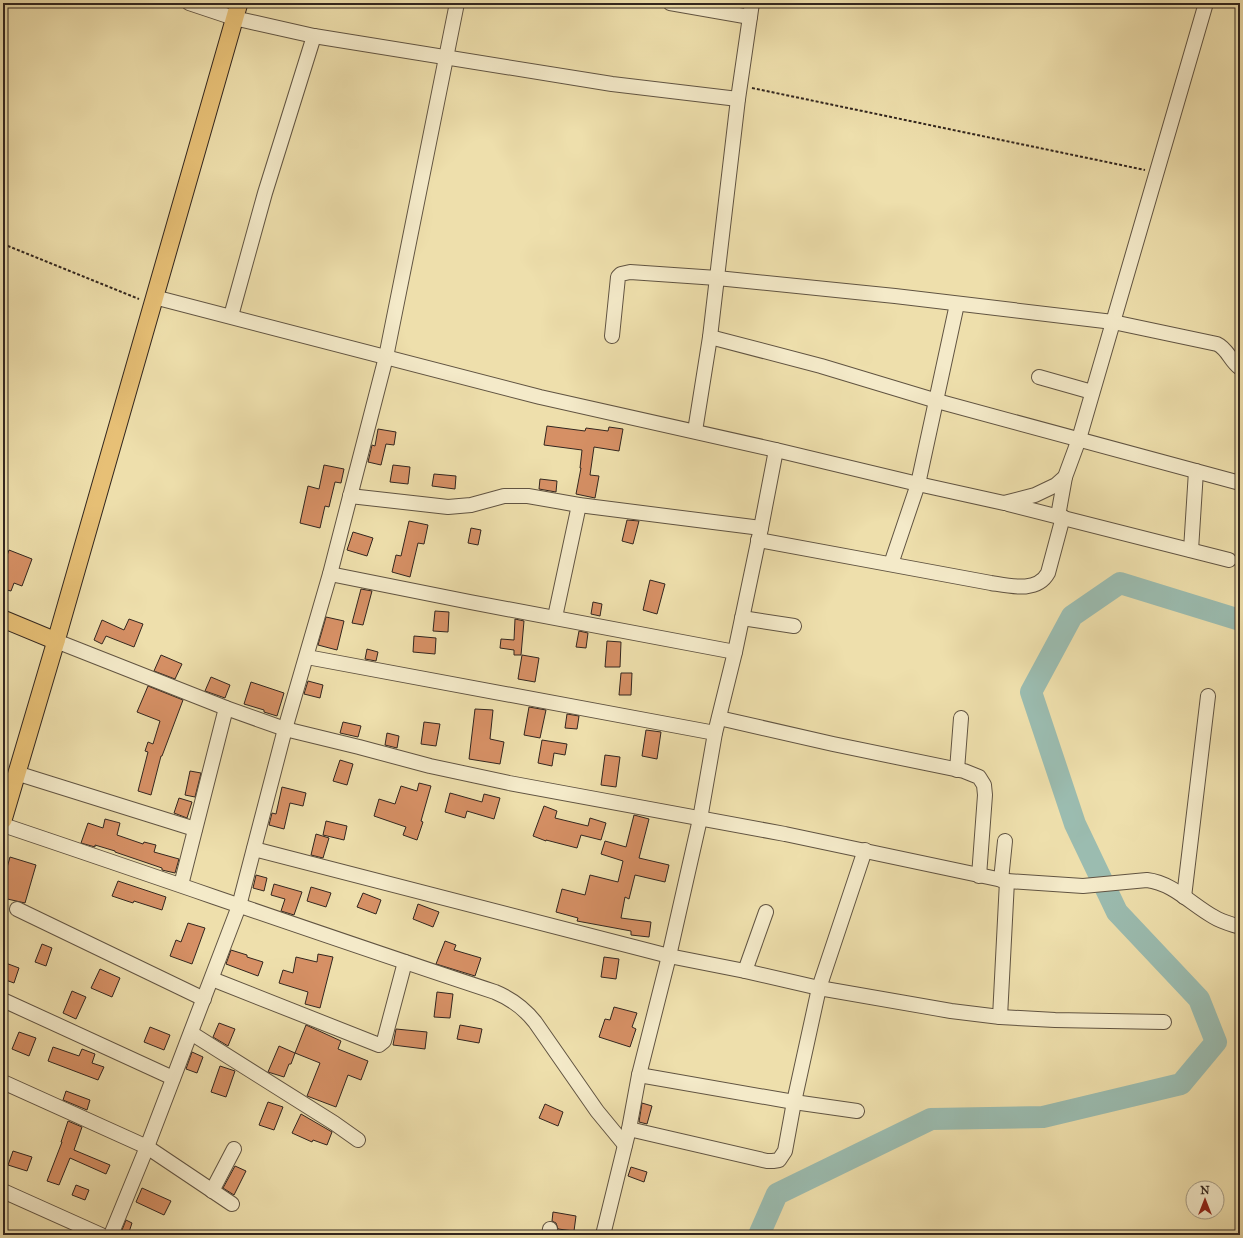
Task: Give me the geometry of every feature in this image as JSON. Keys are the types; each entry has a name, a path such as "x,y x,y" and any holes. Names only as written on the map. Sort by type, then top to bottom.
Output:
{"main road":[{"path":"3,820 56,641 237,10"},
{"path":"3,618 56,641"}],"street":[{"path":"189,3 237,10 314,36 612,84 739,93"},
{"path":"111,1235 147,1147 239,906 285,729 330,574 386,357 457,3"},
{"path":"670,3 750,17"},
{"path":"695,431 710,337 739,93 752,3"},
{"path":"350,496 448,506 471,505 494,498 511,495 528,496 759,534 892,564 991,583 1016,586 1035,584 1044,579 1048,573 1060,516 1065,477 1079,439 1206,3"},
{"path":"231,316 265,193 314,36"},
{"path":"612,336 618,278 621,274 630,272 717,278 895,296 1113,322 1217,344 1224,349 1232,361 1240,368"},
{"path":"153,300 231,316 540,397 695,431 918,484 1004,502 1229,560"},
{"path":"892,564 918,484 957,304"},
{"path":"710,337 821,366 937,401 1240,483"},
{"path":"1040,377 1092,392"},
{"path":"603,1235 629,1129 639,1075 669,956 700,819 715,733 735,652 776,450"},
{"path":"1191,550 1196,471"},
{"path":"1004,502 1043,492 1056,485 1065,477"},
{"path":"555,617 579,505"},
{"path":"330,574 735,652"},
{"path":"742,618 794,626"},
{"path":"56,641 226,708 285,729 430,766 865,850 1004,881 1083,886 1147,880 1158,881 1214,917 1240,927"},
{"path":"307,657 715,733"},
{"path":"1184,897 1208,696"},
{"path":"181,885 226,708"},
{"path":"719,718 957,770 976,775 981,778 984,785 985,795 979,876"},
{"path":"957,770 961,718"},
{"path":"16,773 195,829"},
{"path":"3,825 495,992 512,1000 518,1004 535,1022 597,1111 625,1145"},
{"path":"1000,1017 1005,841"},
{"path":"254,849 669,956 819,988 951,1011 1000,1017 1054,1020 1164,1022"},
{"path":"629,1129 767,1160 775,1161 781,1158 785,1151 819,988 865,850"},
{"path":"17,909 204,999"},
{"path":"745,971 766,912"},
{"path":"212,979 379,1045 384,1041 405,962"},
{"path":"3,1000 173,1078"},
{"path":"191,1033 334,1123 358,1140"},
{"path":"639,1075 794,1102 858,1111"},
{"path":"3,1082 147,1147 232,1204"},
{"path":"212,1191 234,1150"},
{"path":"3,1191 101,1235"}],"path":[{"path":"739,93 1156,173"},
{"path":"3,244 153,300"}],"building":[{"path":"547,426 585,431 586,428 608,431 609,427 623,429 619,451 594,447 590,475 599,476 595,498 576,494 581,468 582,450 544,445"},
{"path":"378,429 396,432 394,445 386,444 381,465 368,462 372,445 375,446"},
{"path":"324,465 344,469 341,483 335,482 329,507 325,506 320,528 300,523 308,486 319,489"},
{"path":"393,465 410,467 408,484 390,482"},
{"path":"434,474 456,476 455,489 432,486"},
{"path":"540,479 557,481 556,492 539,489"},
{"path":"627,520 639,521 633,544 622,541"},
{"path":"409,521 428,525 424,544 418,543 410,577 392,572 396,555 401,556"},
{"path":"471,528 481,530 478,545 468,543"},
{"path":"353,532 373,538 367,556 347,550"},
{"path":"9,550 32,559 22,586 14,583 11,591 3,589 3,567"},
{"path":"650,580 665,584 657,614 643,610"},
{"path":"361,589 372,591 363,625 352,623"},
{"path":"593,602 602,604 600,616 591,614"},
{"path":"435,611 449,612 448,632 433,631"},
{"path":"326,617 344,621 337,650 318,645"},
{"path":"129,619 143,624 134,647 106,636 102,644 94,640 102,620 124,630"},
{"path":"515,619 524,621 521,655 514,655 514,650 500,648 501,639 514,640"},
{"path":"579,631 588,633 586,648 576,647"},
{"path":"414,636 436,638 435,654 413,652"},
{"path":"607,641 621,642 620,667 605,667"},
{"path":"367,649 378,652 376,661 365,659"},
{"path":"161,655 182,664 175,679 154,671"},
{"path":"522,655 539,658 535,682 518,679"},
{"path":"621,673 632,673 631,695 619,695"},
{"path":"211,677 230,685 225,698 205,691"},
{"path":"308,681 323,685 320,698 304,694"},
{"path":"251,682 284,693 277,716 244,704"},
{"path":"148,686 183,700 161,756 151,795 138,791 148,752 145,751 148,742 153,744 160,721 137,712"},
{"path":"529,707 546,710 540,738 524,735"},
{"path":"475,709 493,710 490,739 504,742 500,764 469,759"},
{"path":"567,714 579,716 577,729 565,728"},
{"path":"343,722 361,726 358,737 340,733"},
{"path":"424,722 440,724 436,746 421,744"},
{"path":"646,730 661,732 657,759 642,756"},
{"path":"387,733 399,736 397,748 385,745"},
{"path":"542,740 567,744 565,755 554,753 552,766 538,763"},
{"path":"605,755 620,757 616,787 601,785"},
{"path":"340,760 353,764 347,785 333,781"},
{"path":"190,771 201,773 195,797 185,795"},
{"path":"419,783 431,786 421,821 423,822 417,840 403,835 406,827 374,816 379,799 395,804 401,786 417,791"},
{"path":"282,787 306,793 303,806 290,803 284,829 269,825 272,813 276,814"},
{"path":"450,793 482,802 484,794 500,798 494,819 467,811 465,818 445,812"},
{"path":"179,798 192,802 187,818 174,813"},
{"path":"544,806 557,811 555,818 588,826 590,818 606,823 601,840 581,835 577,848 546,841 533,836"},
{"path":"634,815 649,819 639,858 669,865 665,882 635,875 629,899 625,897 621,918 651,922 649,937 631,935 631,931 577,921 578,918 556,912 562,889 585,895 590,875 618,882 623,861 601,854 605,841 626,847"},
{"path":"105,819 120,823 117,835 143,844 144,842 156,845 154,852 179,859 175,873 162,870 162,868 115,851 95,845 95,847 81,843 88,823 103,828"},
{"path":"326,821 347,826 344,840 323,835"},
{"path":"316,834 329,838 323,858 311,855"},
{"path":"10,857 36,865 25,903 3,898 3,882"},
{"path":"256,875 267,878 264,891 253,888"},
{"path":"118,881 166,897 162,910 112,896"},
{"path":"274,884 302,892 294,915 281,911 285,899 271,895"},
{"path":"311,887 331,893 326,907 307,901"},
{"path":"363,893 381,900 376,914 357,907"},
{"path":"418,904 439,912 433,927 413,919"},
{"path":"188,923 205,928 192,964 170,956 176,940 181,942"},
{"path":"445,941 456,945 454,950 481,958 475,976 436,964"},
{"path":"42,944 52,948 46,966 35,962"},
{"path":"231,950 263,962 258,976 226,964"},
{"path":"318,954 333,957 320,1008 305,1004 308,992 279,983 283,970 293,973 296,957 317,962"},
{"path":"604,957 619,959 616,979 601,977"},
{"path":"3,962 19,968 14,983 3,979"},
{"path":"100,969 120,978 112,997 91,988"},
{"path":"72,991 86,997 76,1019 63,1013"},
{"path":"437,992 453,994 450,1018 434,1017"},
{"path":"614,1007 637,1013 632,1027 636,1029 630,1047 599,1037 605,1019 610,1020"},
{"path":"219,1023 235,1029 228,1046 213,1037"},
{"path":"306,1025 341,1041 338,1049 368,1061 361,1080 348,1075 336,1107 307,1096 320,1063 295,1053"},
{"path":"460,1025 482,1029 479,1043 457,1039"},
{"path":"150,1027 170,1035 164,1050 144,1042"},
{"path":"396,1029 427,1032 425,1049 393,1045"},
{"path":"19,1032 36,1038 29,1056 12,1049"},
{"path":"279,1046 295,1053 284,1077 268,1072"},
{"path":"53,1047 79,1056 82,1049 95,1054 92,1063 104,1067 98,1080 48,1061"},
{"path":"192,1052 203,1057 197,1073 186,1069"},
{"path":"220,1066 235,1071 226,1097 211,1092"},
{"path":"66,1091 90,1100 87,1110 63,1100"},
{"path":"268,1102 283,1107 274,1130 259,1125"},
{"path":"642,1103 652,1106 647,1124 639,1122"},
{"path":"545,1104 563,1112 558,1126 539,1118"},
{"path":"301,1114 332,1132 327,1145 313,1140 312,1142 292,1133"},
{"path":"68,1121 82,1127 74,1150 110,1165 106,1174 70,1158 59,1185 47,1181 62,1142"},
{"path":"13,1151 32,1157 27,1171 8,1165"},
{"path":"235,1166 246,1171 234,1195 223,1188"},
{"path":"631,1167 647,1172 644,1182 628,1176"},
{"path":"76,1185 89,1190 85,1200 72,1195"},
{"path":"142,1188 171,1201 164,1215 136,1202"},
{"path":"553,1212 576,1216 574,1231 558,1229 556,1223 552,1221"},
{"path":"126,1220 132,1223 128,1235 120,1235"}],"waterway":[{"path":"759,1235 777,1194 931,1119 1043,1117 1181,1084 1216,1042 1199,999 1117,912 1075,824 1031,692 1072,616 1120,583 1240,620"}]}
